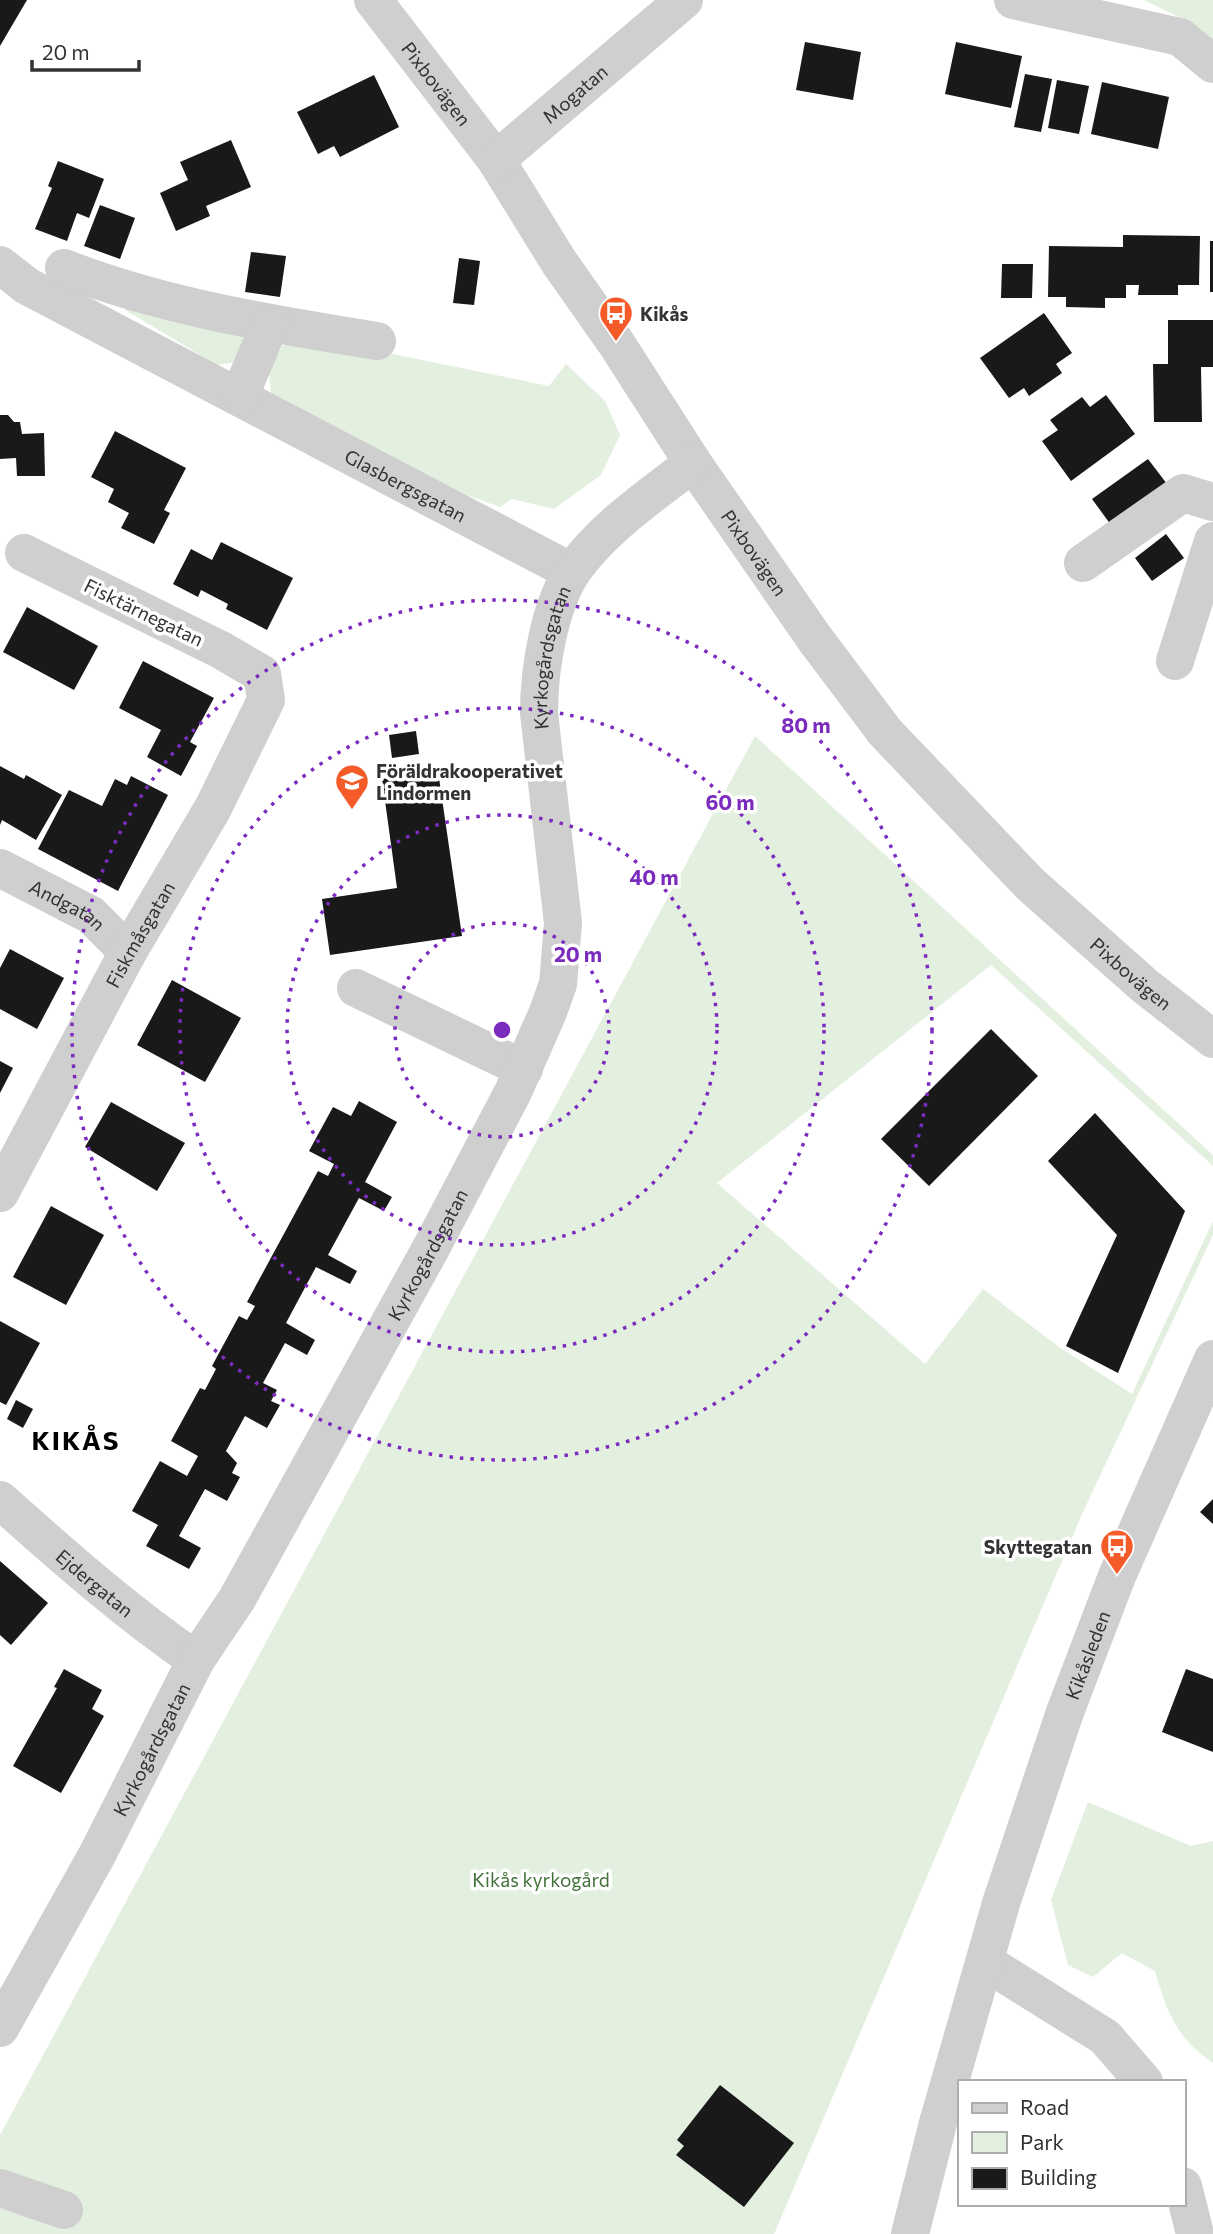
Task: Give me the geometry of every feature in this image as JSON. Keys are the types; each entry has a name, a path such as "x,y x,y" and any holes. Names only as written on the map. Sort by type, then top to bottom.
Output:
{"street":[{"name":"Pixbovägen","path":"373,0 496,160 559,262 616,343 693,463 815,639 885,732 1030,884 1145,986 1213,1040"},
{"name":"Mogatan","path":"496,160 650,12 684,0"},
{"path":"1013,0 1180,37 1213,64"},
{"name":"Glasbergsgatan","path":"0,265 27,286 240,395 572,572"},
{"path":"64,268 111,286 270,324 377,341"},
{"path":"240,395 270,324"},
{"name":"Kyrkogårdsgatan","path":"0,2028 97,1855 197,1660 237,1599 347,1403 524,1069 558,984 563,923 543,756 539,682 547,638 572,572 591,548 693,463"},
{"path":"1083,563 1183,493 1213,502"},
{"path":"1175,661 1205,593 1213,541"},
{"name":"Fisktärnegatan","path":"24,553 221,650 262,674"},
{"name":"Fiskmåsgatan","path":"0,1193 128,952 212,808 266,701 262,674"},
{"name":"Andgatan","path":"0,868 91,915 128,952"},
{"path":"356,988 524,1069"},
{"name":"Kikåsleden","path":"910,2234 938,2123 1006,1888 1116,1576 1213,1359"},
{"name":"Ejdergatan","path":"0,1500 89,1580 147,1626 197,1660"},
{"path":"985,1962 1105,2037 1142,2080"},
{"path":"0,2188 64,2210"},
{"path":"1185,2194 1195,2234"}],"green space":[{"path":"1144,0 1213,0 1213,42 1187,21"},
{"path":"124,299 236,322 245,343 236,362 217,365 125,310"},
{"path":"310,337 549,386 566,364 605,401 620,435 601,475 554,509 512,499 500,507 461,493 271,393 269,372 282,346"},
{"name":"Kikås kyrkogård","path":"755,736 1213,1155 1213,1166 991,965 717,1183 925,1364 983,1289 1059,1347 1132,1394 1213,1221 1213,1235 1083,1512 774,2234 0,2234 0,2135"},
{"path":"1088,1802 1191,1846 1213,1841 1213,2063 1190,2044 1175,2023 1155,1971 1122,1953 1093,1977 1068,1965 1051,1900"}],"building":[{"path":"0,0 27,0 0,46"},
{"path":"805,42 861,52 853,100 796,90"},
{"path":"956,42 1022,56 1011,108 945,94"},
{"path":"1025,74 1052,79 1041,132 1014,127"},
{"path":"374,75 399,127 340,157 334,146 318,154 297,112"},
{"path":"1057,80 1089,86 1079,134 1048,128"},
{"path":"1102,82 1169,97 1158,149 1091,134"},
{"path":"231,140 251,187 206,206 210,216 176,231 160,193 188,180 180,162"},
{"path":"58,161 104,179 89,218 77,213 67,241 35,229 52,188 48,186"},
{"path":"100,205 135,218 120,259 84,246"},
{"path":"1123,235 1200,236 1199,285 1178,285 1178,295 1138,295 1139,285 1126,285 1126,298 1105,298 1105,308 1066,307 1066,297 1048,297 1049,246 1123,247"},
{"path":"1210,241 1213,241 1213,292 1210,292"},
{"path":"251,252 286,256 280,297 245,292"},
{"path":"459,258 480,261 474,305 453,303"},
{"path":"1002,264 1033,264 1032,298 1001,298"},
{"path":"1044,313 1072,353 1056,364 1062,373 1029,396 1024,388 1009,398 980,358"},
{"path":"1168,320 1213,320 1213,367 1201,367 1202,422 1154,422 1153,364 1168,364"},
{"path":"1106,395 1135,434 1071,481 1042,441 1058,430 1050,420 1082,397 1090,407"},
{"path":"0,415 8,415 14,422 20,422 22,434 44,433 45,476 17,476 16,458 0,459"},
{"path":"115,431 186,468 164,510 170,513 154,544 121,528 129,513 108,502 114,489 91,477"},
{"path":"1148,459 1167,484 1111,525 1092,499"},
{"path":"1166,534 1184,558 1152,581 1135,558"},
{"path":"221,542 293,578 267,630 226,609 228,604 201,590 198,597 173,584 191,549 212,560"},
{"path":"27,607 98,646 74,690 3,652"},
{"path":"143,661 214,698 190,742 197,746 181,776 147,757 161,730 119,708"},
{"path":"416,731 419,754 392,758 389,735"},
{"path":"0,766 24,779 26,775 62,795 36,840 2,820 0,825"},
{"path":"438,771 462,936 330,955 322,899 397,888 382,779"},
{"path":"131,776 168,795 118,891 38,849 69,790 102,806 115,779 127,785"},
{"path":"10,949 64,978 37,1029 0,1009 0,968"},
{"path":"172,980 241,1018 205,1082 137,1045"},
{"path":"991,1029 1038,1076 929,1186 881,1139"},
{"path":"0,1061 13,1068 0,1093"},
{"path":"359,1101 397,1122 365,1182 392,1197 384,1211 359,1198 328,1255 357,1271 350,1284 316,1267 286,1323 315,1340 307,1355 285,1343 263,1383 277,1390 271,1401 280,1405 267,1428 245,1416 226,1451 237,1463 232,1473 240,1477 227,1501 205,1489 179,1536 201,1548 189,1569 146,1546 158,1525 132,1511 160,1461 187,1476 198,1456 171,1441 200,1388 205,1390 216,1369 212,1366 239,1316 247,1320 255,1306 247,1302 318,1171 328,1176 334,1164 309,1151 333,1107 351,1116"},
{"path":"111,1102 185,1143 157,1191 85,1147"},
{"path":"1095,1113 1185,1211 1118,1373 1066,1346 1117,1235 1048,1161"},
{"path":"51,1206 104,1235 66,1305 13,1277"},
{"path":"0,1321 40,1343 6,1405 0,1402"},
{"path":"16,1400 33,1409 23,1428 7,1419"},
{"path":"1213,1499 1213,1524 1200,1512"},
{"path":"0,1561 48,1603 11,1645 0,1635"},
{"path":"64,1669 102,1690 92,1709 104,1716 61,1793 13,1766 57,1688 54,1687"},
{"path":"1186,1669 1213,1679 1213,1752 1162,1732"},
{"path":"720,2085 794,2143 744,2207 676,2155 684,2146 677,2140"}],"place":[{"name":"Kikås","path":"616,343"},
{"name":"Föräldrakooperativet Lindormen","path":"352,811"},
{"name":"Skyttegatan","path":"1117,1576"}],"district":[{"name":"KIKÅS","path":"76,1439"}]}
